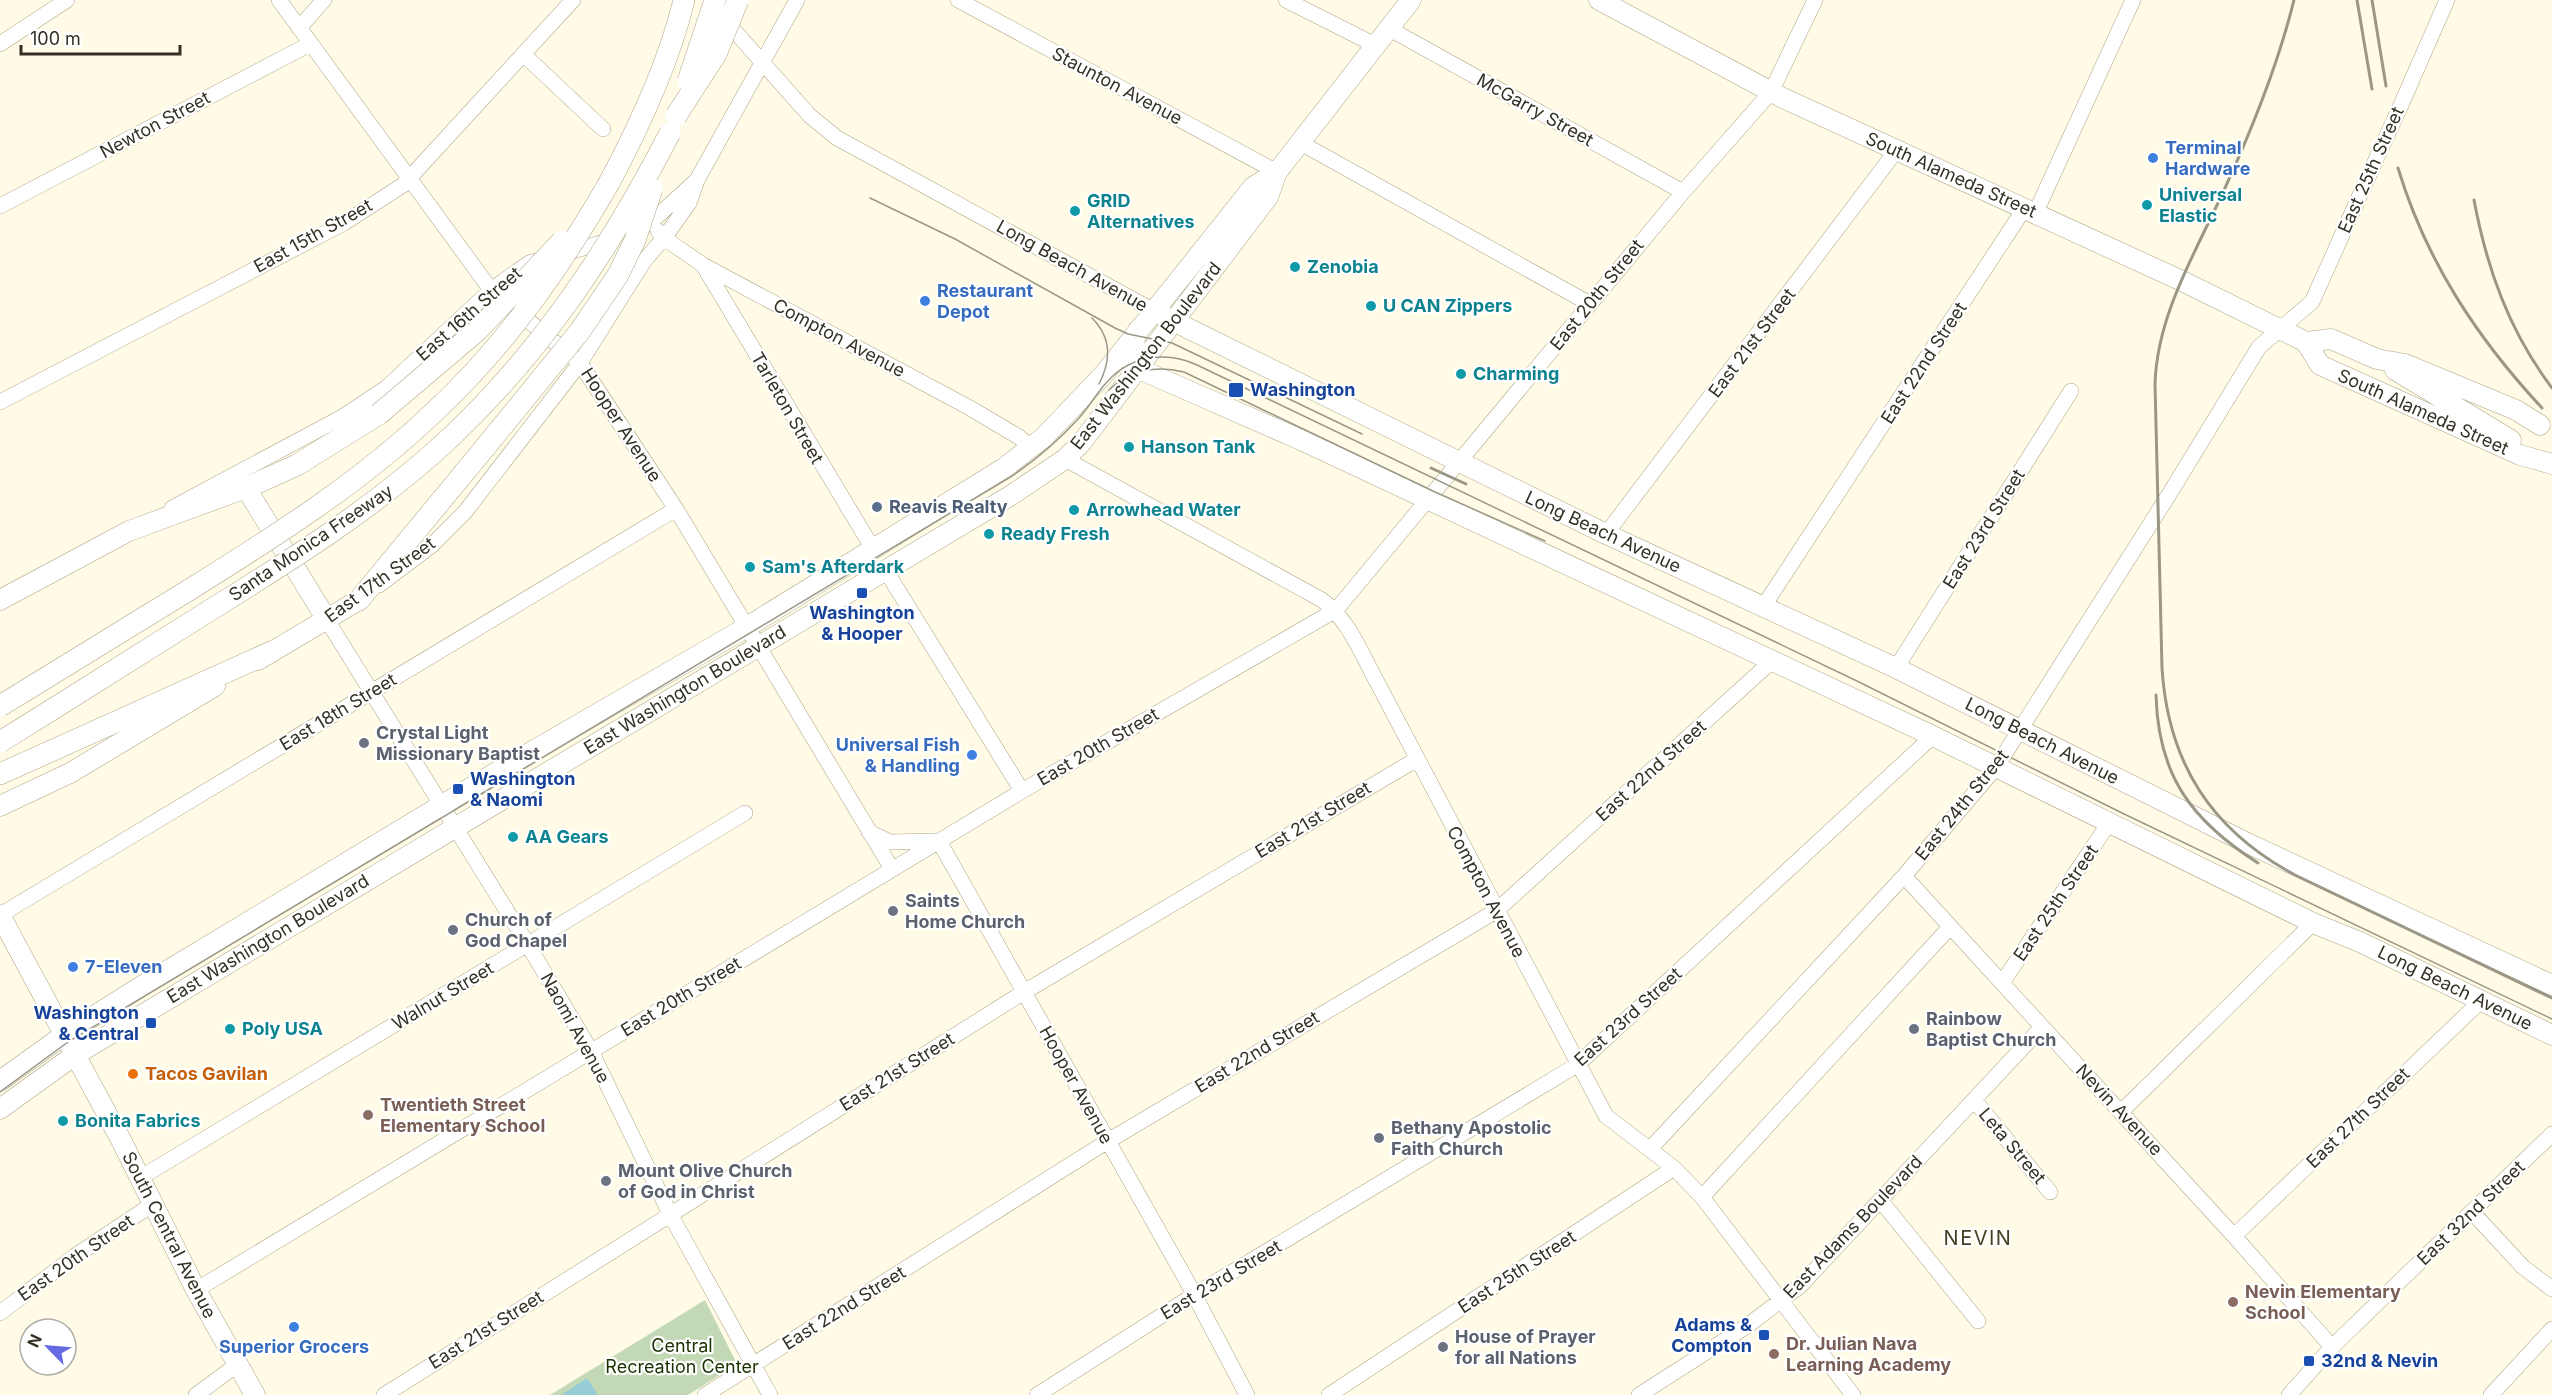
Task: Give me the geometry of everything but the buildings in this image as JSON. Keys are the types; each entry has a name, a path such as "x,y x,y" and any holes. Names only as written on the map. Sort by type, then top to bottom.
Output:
{"highway":[{"path":"621,160 645,89 670,0"},
{"name":"Santa Monica Freeway","path":"0,706 310,513 405,440 461,386 509,333 571,246 609,183 653,89 678,24 684,0"},
{"name":"Santa Monica Freeway","path":"0,742 340,528 401,481 452,436 506,380 548,330 584,280 633,203 673,124 715,0"},
{"path":"359,600 580,331 618,275 635,240 673,124 716,54 738,0"},
{"path":"246,488 297,465 380,414 478,330 556,248 609,183"},
{"path":"0,774 271,652"}],"main road":[{"name":"East Washington Boulevard","path":"0,1109 75,1055 454,826 886,571 1010,496 1065,459 1146,372 1174,323 1268,197 1277,172 1411,0"},
{"name":"South Alameda Street","path":"1599,0 1771,92 2030,211 2306,342 2331,339 2378,359 2405,364 2523,413 2546,428"},
{"name":"East Washington Boulevard","path":"0,1082 64,1035 500,770 747,627 1004,468 1031,448 1104,374 1253,187 1277,172"},
{"name":"Long Beach Avenue","path":"1154,311 1174,323 1606,534 1896,668 2243,841 2552,985"},
{"path":"1138,330 1130,354 1132,363 1146,372"},
{"name":"South Alameda Street","path":"2306,342 2320,365 2520,455 2551,463"},
{"path":"2378,359 2551,463"},
{"name":"Long Beach Avenue","path":"1146,372 1301,440 1997,766 2313,923 2360,942 2552,1035"},
{"path":"2384,394 2546,428"},
{"name":"East 16th Street","path":"0,600 129,531 246,488"},
{"name":"Naomi Avenue","path":"246,488 327,621"},
{"name":"East 17th Street","path":"0,806 70,773 359,600"},
{"name":"South Central Avenue","path":"0,915 140,1178 196,1290 255,1395"}],"street":[{"path":"0,44 67,0"},
{"name":"Hooper Avenue","path":"279,0 491,290 580,363 676,509 892,869"},
{"path":"299,28 324,0"},
{"name":"East 15th Street","path":"0,402 344,223 410,179 573,0"},
{"name":"Long Beach Avenue","path":"708,0 762,65 810,116 837,138 1154,311"},
{"name":"East 16th Street","path":"129,531 345,416 386,388 491,290 529,263 625,237 651,222 697,180 797,0"},
{"name":"Staunton Avenue","path":"958,0 1277,172"},
{"path":"1286,0 1375,45"},
{"name":"East 20th Street","path":"196,1290 1022,791 1336,610 1683,192 1771,92 1815,0"},
{"name":"East 22nd Street","path":"1763,607 2030,211 2133,0"},
{"name":"East 25th Street","path":"2280,330 2312,302 2447,0"},
{"name":"McGarry Street","path":"1388,28 1683,192"},
{"name":"Newton Street","path":"0,206 310,44"},
{"path":"524,55 603,129"},
{"path":"1299,142 1590,304"},
{"name":"East 21st Street","path":"1606,534 1896,151"},
{"name":"East 17th Street","path":"359,600 431,546 465,512 580,363 644,261 689,203 697,180"},
{"name":"Compton Avenue","path":"651,222 664,238 703,265 970,408 1019,437 1031,448"},
{"name":"Tarleton Street","path":"703,265 873,549"},
{"name":"East 24th Street","path":"1650,1149 1904,876 1997,766 2259,347 2280,330"},
{"name":"East 23rd Street","path":"1896,668 2071,391"},
{"name":"Compton Avenue","path":"1065,459 1322,600 1336,610 1606,1116 1674,1168 1702,1197 1853,1395"},
{"name":"East 18th Street","path":"0,915 676,509"},
{"path":"886,571 1022,791"},
{"name":"Naomi Avenue","path":"327,621 591,1051 670,1214 770,1395"},
{"name":"East 22nd Street","path":"705,1395 1108,1141 1496,911 1772,661"},
{"name":"East 23rd Street","path":"1037,1395 1194,1295 1577,1065 1933,736"},
{"name":"East 21st Street","path":"384,1395 1024,992 1417,759"},
{"name":"Walnut Street","path":"140,1178 745,813"},
{"name":"East 25th Street","path":"2002,983 2109,823"},
{"path":"868,831 890,842 939,841"},
{"name":"Hooper Avenue","path":"939,841 1194,1295 1247,1395"},
{"name":"Nevin Avenue","path":"1904,876 2235,1236 2332,1347"},
{"path":"2121,1112 2313,923"},
{"path":"1702,1197 1950,927"},
{"name":"East 27th Street","path":"2235,1236 2481,1001"},
{"name":"East Adams Boulevard","path":"1639,1395 1800,1286 2042,1027"},
{"name":"Leta Street","path":"1974,1100 2050,1191"},
{"name":"East 32nd Street","path":"2289,1395 2332,1347 2552,1134"},
{"name":"East 25th Street","path":"1329,1395 1674,1168"},
{"path":"1881,1201 1977,1321"},
{"name":"East 20th Street","path":"0,1313 75,1256 153,1204"},
{"path":"2472,1212 2523,1267 2552,1289"},
{"path":"2491,1395 2552,1329"},
{"path":"196,1395 238,1364"}],"green space":[{"name":"Central Recreation Center","path":"705,1300 737,1364 688,1395 550,1395"}],"water":[{"path":"587,1378 598,1395 561,1395"}],"tram line":[{"path":"870,198 955,239 1115,328 1128,334 1172,343 1362,434"},
{"path":"1092,318 1099,326 1108,350 1106,367 1099,384"},
{"path":"0,1092 68,1042 1012,476 1064,434 1117,372 1138,361 1162,357 1197,365 1859,682 2122,813 2552,1019"},
{"path":"1109,390 1125,378 1144,371 1163,369 1184,372 1435,492 1545,541"}],"railway":[{"path":"2294,0 2264,96 2235,165 2180,283 2157,358 2155,384 2162,668 2166,702 2174,734 2199,790 2218,815 2265,857 2295,875 2552,998"},
{"path":"2357,0 2372,89"},
{"path":"2372,0 2386,86"},
{"path":"2398,168 2423,235 2456,297 2496,354 2542,408"},
{"path":"2474,200 2479,226 2502,299 2524,344 2552,388"},
{"path":"1431,468 1466,484"},
{"path":"2156,695 2158,724 2164,750 2183,794 2214,830 2258,863"}],"place":[{"name":"Terminal Hardware","path":"2153,158"},
{"name":"Universal Elastic","path":"2147,205"},
{"name":"GRID Alternatives","path":"1075,211"},
{"name":"Zenobia","path":"1295,267"},
{"name":"Restaurant Depot","path":"925,301"},
{"name":"U CAN Zippers","path":"1371,306"},
{"name":"Charming","path":"1461,374"},
{"name":"Washington","path":"1236,390"},
{"name":"Hanson Tank","path":"1129,447"},
{"name":"Reavis Realty","path":"877,507"},
{"name":"Arrowhead Water","path":"1074,510"},
{"name":"Ready Fresh","path":"989,534"},
{"name":"Sam's Afterdark","path":"750,567"},
{"name":"Washington & Hooper","path":"862,593"},
{"name":"Crystal Light Missionary Baptist","path":"364,743"},
{"name":"Universal Fish & Handling","path":"972,755"},
{"name":"Washington & Naomi","path":"458,789"},
{"name":"AA Gears","path":"513,837"},
{"name":"Saints Home Church","path":"893,911"},
{"name":"Church of God Chapel","path":"453,930"},
{"name":"7-Eleven","path":"73,967"},
{"name":"Washington & Central","path":"151,1023"},
{"name":"Poly USA","path":"230,1029"},
{"name":"Rainbow Baptist Church","path":"1914,1029"},
{"name":"Tacos Gavilan","path":"133,1074"},
{"name":"Twentieth Street Elementary School","path":"368,1115"},
{"name":"Bonita Fabrics","path":"63,1121"},
{"name":"Bethany Apostolic Faith Church","path":"1379,1138"},
{"name":"Mount Olive Church of God in Christ","path":"606,1181"},
{"name":"Nevin Elementary School","path":"2233,1302"},
{"name":"Superior Grocers","path":"294,1327"},
{"name":"Adams & Compton","path":"1764,1335"},
{"name":"House of Prayer for all Nations","path":"1443,1347"},
{"name":"Dr. Julian Nava Learning Academy","path":"1774,1354"},
{"name":"32nd & Nevin","path":"2309,1361"}],"district":[{"name":"NEVIN","path":"1978,1238"}]}
